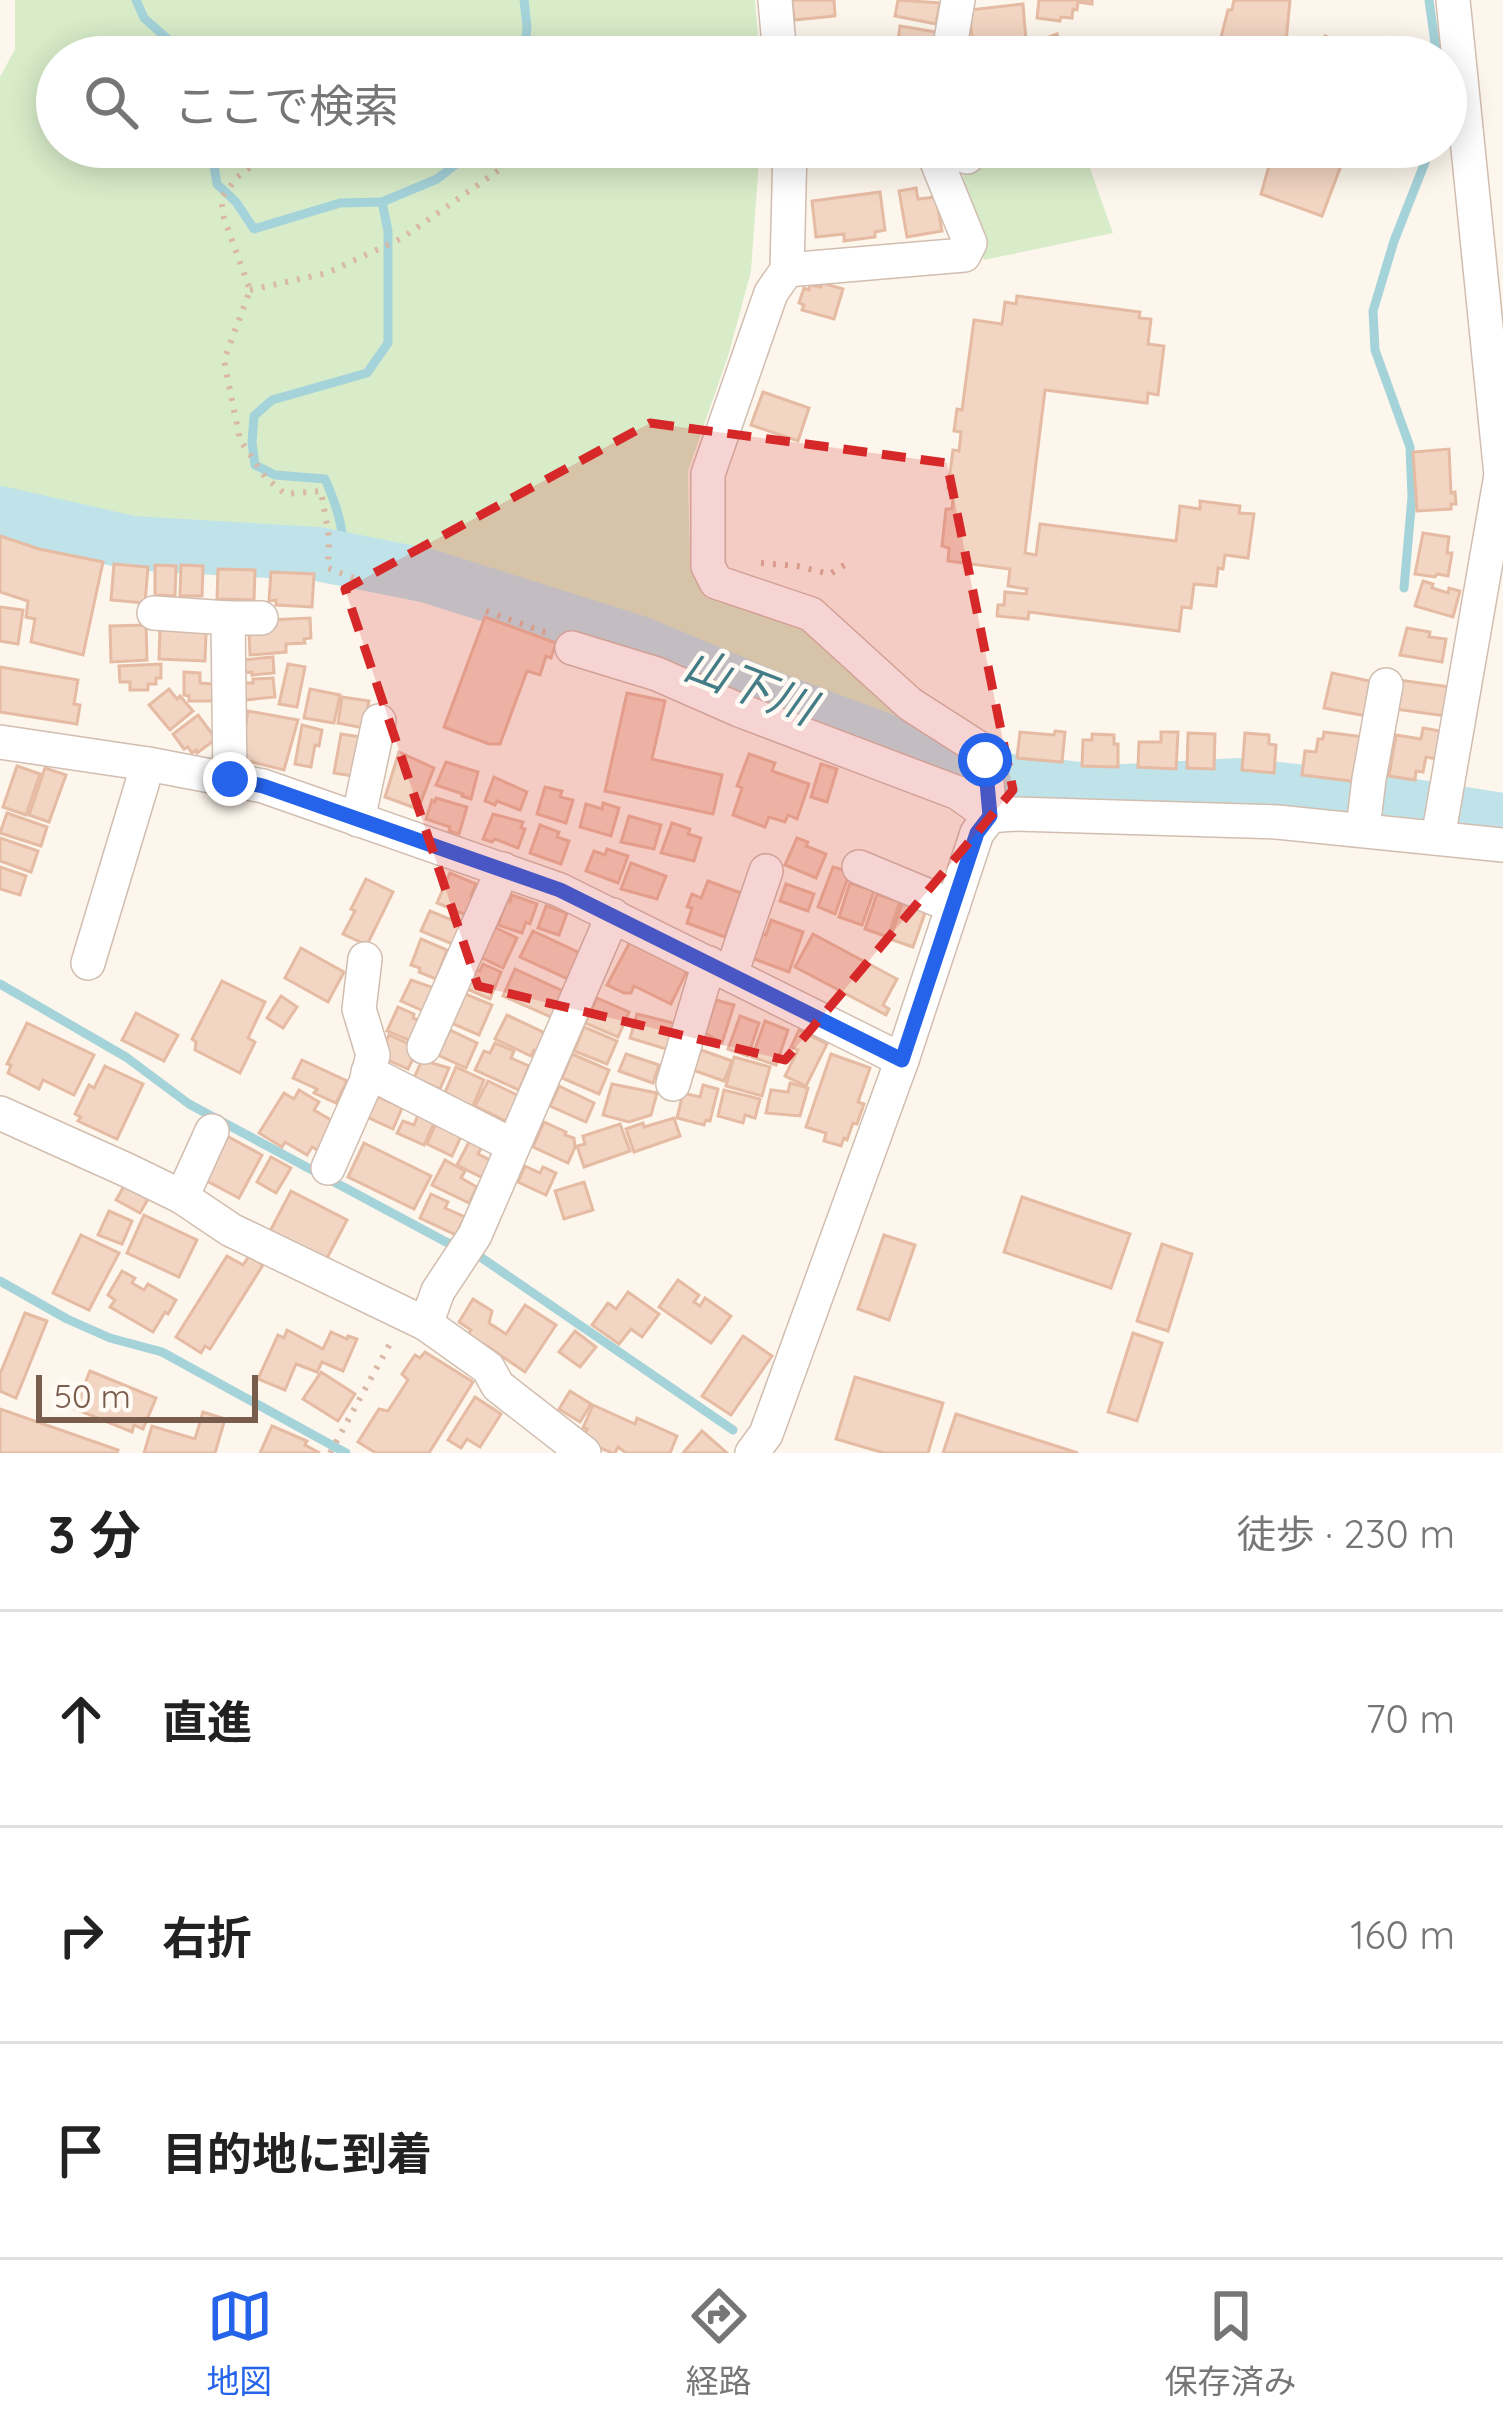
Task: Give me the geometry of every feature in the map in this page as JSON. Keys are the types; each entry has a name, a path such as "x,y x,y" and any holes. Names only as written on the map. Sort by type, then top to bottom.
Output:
{"street":[{"path":"775,0 778,36"},
{"path":"952,36 958,0"},
{"path":"1453,0 1457,36"},
{"path":"1440,831 1501,475 1467,139"},
{"path":"768,1447 902,1060 977,833 987,788 977,747 910,704 812,614 716,582 708,566 708,474 771,293 787,270 789,168"},
{"path":"787,270 964,255 970,243 940,168"},
{"path":"154,613 245,618 230,779"},
{"path":"572,648 657,674 958,793 987,788"},
{"path":"1366,807 1386,685"},
{"path":"358,820 379,721"},
{"path":"4,753 148,764 263,786 560,890 902,1060"},
{"path":"88,963 148,764"},
{"path":"987,788 1013,814 1233,820 1366,807 1503,845"},
{"path":"859,867 952,907"},
{"path":"424,1047 503,869"},
{"path":"673,1084 766,871"},
{"path":"416,1320 475,1235 613,916"},
{"path":"328,1168 373,1054 358,1009 365,959"},
{"path":"368,1072 512,1145"},
{"path":"0,1113 130,1171 231,1231 416,1320 488,1368 498,1386 584,1453"},
{"path":"182,1198 212,1131"}],"path":[{"path":"250,168 221,199 250,290 224,360 240,440 265,477 285,494 321,491 329,537 328,568 362,581"},
{"path":"250,290 328,274 402,238 502,168"},
{"path":"711,571 745,562 830,574 846,563"},
{"path":"486,611 560,637 572,648"},
{"path":"330,1453 416,1320"}],"highlighted area":[{"path":"650,423 947,463 1013,790 785,1060 478,986 345,589"}],"green space":[{"path":"15,0 755,0 758,36 36,36 36,168 758,168 751,271 729,353 688,471 690,569 706,594 808,631 960,748 959,757 642,628 433,565 364,550 243,543 137,530 0,491 0,77 15,49"},
{"path":"1090,168 1113,233 984,260 962,172"}],"building":[{"path":"792,0 834,0 835,16 794,20"},
{"path":"898,0 940,3 936,24 895,16"},
{"path":"1039,0 1092,0 1092,4 1078,2 1072,18 1061,17 1060,21 1037,18"},
{"path":"1234,0 1290,0 1287,36 1221,36 1228,10"},
{"path":"1023,4 1026,36 972,36 969,10"},
{"path":"900,26 936,32 935,36 899,36"},
{"path":"1268,168 1340,168 1322,216 1261,194"},
{"path":"916,188 918,199 936,197 942,231 907,237 899,191"},
{"path":"880,192 885,230 875,232 875,237 844,241 844,234 816,237 812,201"},
{"path":"822,283 843,289 834,319 802,310 804,305 799,303 804,288"},
{"path":"1017,296 1140,312 1139,318 1151,319 1148,344 1164,346 1158,395 1148,393 1147,403 1045,390 1025,553 1036,555 1040,524 1176,541 1180,506 1200,509 1200,501 1240,506 1239,513 1254,514 1248,558 1225,555 1216,586 1194,584 1191,608 1182,607 1179,631 1029,612 1028,619 997,616 1005,592 1026,594 1027,589 1008,586 1010,569 948,561 949,548 942,546 946,509 952,509 954,489 948,488 953,450 959,451 961,432 954,431 957,409 962,410 974,320 1002,324 1005,302 1016,304"},
{"path":"763,392 809,408 798,441 751,425"},
{"path":"1449,449 1456,504 1451,509 1417,511 1413,452"},
{"path":"1423,533 1449,537 1448,576 1415,574"},
{"path":"0,536 103,562 83,655 31,642 35,619 26,617 28,601 0,592"},
{"path":"114,564 148,567 145,603 111,600"},
{"path":"155,565 176,566 175,596 155,595"},
{"path":"181,565 203,566 202,596 180,596"},
{"path":"218,569 255,570 254,600 217,599"},
{"path":"271,572 314,574 312,607 269,601"},
{"path":"1423,581 1448,593 1449,588 1460,591 1453,617 1415,606"},
{"path":"0,607 23,610 18,644 0,641"},
{"path":"485,617 556,643 540,675 527,671 500,744 444,727"},
{"path":"310,618 311,638 304,639 305,643 286,644 286,652 250,655 249,633 268,620"},
{"path":"146,625 147,660 111,662 110,626"},
{"path":"160,627 206,633 205,661 159,659"},
{"path":"1407,628 1446,639 1442,662 1400,655"},
{"path":"273,657 274,673 243,673 242,660"},
{"path":"161,664 161,678 148,684 148,690 130,690 130,682 120,682 119,666"},
{"path":"288,664 305,667 297,707 279,704"},
{"path":"0,667 78,680 77,724 0,712"},
{"path":"184,672 200,673 200,683 213,684 213,701 189,701 184,695"},
{"path":"1332,673 1374,682 1366,716 1324,708"},
{"path":"273,678 275,697 245,700 244,683"},
{"path":"1399,680 1450,687 1446,716 1395,709"},
{"path":"169,689 193,711 170,730 149,705"},
{"path":"310,689 340,695 334,723 304,718"},
{"path":"627,693 665,701 652,759 722,775 713,814 605,791"},
{"path":"342,697 369,701 364,728 338,723"},
{"path":"248,711 298,720 284,770 240,759"},
{"path":"198,715 216,739 192,753 173,734"},
{"path":"302,725 322,730 311,767 295,764"},
{"path":"1423,728 1440,731 1436,759 1426,757 1423,772 1416,771 1415,780 1389,776 1396,735 1421,739"},
{"path":"1020,732 1054,735 1065,732 1062,762 1017,758"},
{"path":"1161,732 1178,732 1176,769 1138,767 1139,742 1161,742"},
{"path":"1324,732 1365,737 1359,782 1302,775 1305,751 1316,752"},
{"path":"1188,733 1215,734 1214,769 1187,768"},
{"path":"1245,733 1269,735 1269,744 1276,745 1274,773 1242,770"},
{"path":"341,734 361,737 353,776 334,773"},
{"path":"1092,734 1114,735 1118,767 1082,766 1083,740 1092,740"},
{"path":"399,752 434,768 418,809 385,797"},
{"path":"749,754 775,763 772,771 809,784 797,819 788,815 785,822 769,817 765,827 733,815"},
{"path":"446,762 478,772 471,799 436,785"},
{"path":"821,764 837,769 827,802 811,797"},
{"path":"17,766 40,774 26,815 3,807"},
{"path":"45,768 66,775 49,822 29,815"},
{"path":"494,777 527,792 520,810 485,801"},
{"path":"545,787 573,800 566,823 537,814"},
{"path":"436,798 467,807 459,834 426,819"},
{"path":"603,803 619,808 611,836 580,827 586,804 602,809"},
{"path":"7,813 47,827 41,846 0,833"},
{"path":"493,814 523,822 518,848 483,839"},
{"path":"629,816 661,825 654,849 621,842"},
{"path":"672,823 701,838 694,861 661,853"},
{"path":"540,825 569,841 561,864 530,853"},
{"path":"0,838 38,851 31,872 0,861"},
{"path":"797,838 826,854 816,878 785,865"},
{"path":"607,849 628,856 618,883 586,871 594,851 605,855"},
{"path":"631,863 666,876 657,899 621,889"},
{"path":"0,867 26,876 20,895 0,889"},
{"path":"833,867 850,872 835,914 818,907"},
{"path":"450,873 476,884 471,896 478,898 471,917 437,903"},
{"path":"366,879 393,892 367,945 343,934"},
{"path":"708,881 741,893 725,937 687,923 692,894 701,898"},
{"path":"850,883 874,891 862,925 839,917"},
{"path":"786,884 814,894 808,911 780,901"},
{"path":"877,894 900,902 888,937 865,929"},
{"path":"512,895 537,904 522,933 498,925"},
{"path":"903,901 926,910 913,947 890,939"},
{"path":"546,906 567,913 559,935 538,928"},
{"path":"430,911 464,925 455,945 421,931"},
{"path":"771,920 803,932 789,972 749,957 758,932 766,935"},
{"path":"492,926 517,938 503,968 478,956"},
{"path":"533,931 580,953 568,979 520,957"},
{"path":"813,934 897,979 883,1005 889,1009 886,1015 795,967"},
{"path":"421,939 447,950 436,979 411,965"},
{"path":"630,942 687,971 671,1004 634,986 631,993 624,993 607,985"},
{"path":"301,948 344,972 328,1002 285,978"},
{"path":"483,964 501,972 490,999 467,989"},
{"path":"515,969 563,991 551,1017 503,996"},
{"path":"411,980 437,989 426,1012 401,1001"},
{"path":"222,981 265,1002 248,1038 255,1042 240,1073 195,1050 192,1039"},
{"path":"463,993 492,1005 479,1035 451,1023"},
{"path":"281,996 297,1007 283,1028 267,1018"},
{"path":"597,998 629,1012 618,1037 585,1023"},
{"path":"716,1000 734,1005 722,1043 705,1033"},
{"path":"398,1007 425,1023 416,1043 387,1031"},
{"path":"136,1013 178,1035 164,1061 122,1040"},
{"path":"637,1014 678,1024 669,1050 630,1038"},
{"path":"507,1015 547,1034 538,1052 534,1050 531,1056 495,1039"},
{"path":"740,1016 759,1023 748,1056 728,1049"},
{"path":"765,1021 788,1030 776,1065 752,1057"},
{"path":"27,1023 94,1055 74,1095 43,1080 39,1089 8,1073 11,1065 7,1064"},
{"path":"584,1027 617,1041 607,1064 574,1051"},
{"path":"450,1030 477,1043 466,1068 438,1055"},
{"path":"799,1030 827,1044 806,1086 785,1076 798,1050 791,1047"},
{"path":"389,1035 418,1048 408,1069 379,1056"},
{"path":"495,1043 514,1051 511,1058 529,1066 519,1090 475,1070 484,1051 490,1053"},
{"path":"701,1050 732,1061 724,1081 693,1070"},
{"path":"572,1054 609,1070 599,1094 562,1078"},
{"path":"626,1054 659,1065 653,1083 619,1071"},
{"path":"831,1054 870,1068 858,1102 864,1104 857,1124 853,1123 841,1146 824,1141 826,1133 806,1127"},
{"path":"734,1057 770,1067 762,1096 726,1086"},
{"path":"302,1060 347,1081 336,1103 293,1078"},
{"path":"422,1060 449,1068 440,1089 414,1078"},
{"path":"105,1066 143,1084 117,1139 78,1121 81,1117 75,1114"},
{"path":"456,1067 484,1080 471,1110 443,1097"},
{"path":"488,1081 519,1096 506,1121 475,1106"},
{"path":"790,1083 808,1088 800,1116 766,1113 771,1090 788,1092"},
{"path":"612,1084 657,1093 651,1115 629,1122 603,1115"},
{"path":"703,1085 718,1089 710,1121 704,1125 677,1118 683,1093 700,1097"},
{"path":"559,1086 594,1103 586,1122 550,1106"},
{"path":"299,1090 319,1102 314,1110 336,1123 319,1151 312,1147 307,1155 259,1133 284,1093 294,1099"},
{"path":"724,1090 760,1099 755,1118 745,1115 743,1123 718,1116"},
{"path":"377,1096 402,1108 393,1129 367,1117"},
{"path":"418,1115 434,1123 424,1145 397,1133 403,1121 414,1125"},
{"path":"674,1118 680,1136 634,1152 626,1129"},
{"path":"437,1121 463,1132 452,1156 427,1144"},
{"path":"544,1122 574,1138 568,1163 533,1147"},
{"path":"620,1124 630,1151 584,1167 577,1146 585,1144 583,1136"},
{"path":"225,1135 262,1155 239,1198 201,1178"},
{"path":"471,1138 483,1144 478,1154 492,1161 483,1178 457,1165"},
{"path":"364,1143 431,1176 414,1209 348,1177"},
{"path":"271,1157 291,1168 276,1193 257,1182"},
{"path":"445,1160 465,1171 461,1178 477,1187 469,1203 432,1185"},
{"path":"525,1166 556,1173 546,1195 518,1182"},
{"path":"128,1179 152,1192 140,1213 116,1200"},
{"path":"584,1182 593,1210 564,1219 555,1191"},
{"path":"291,1191 347,1220 325,1262 269,1233"},
{"path":"431,1194 448,1202 445,1208 465,1217 456,1235 420,1218"},
{"path":"1022,1197 1130,1234 1111,1288 1004,1252"},
{"path":"109,1211 132,1221 122,1244 98,1235"},
{"path":"144,1215 197,1240 179,1277 127,1253"},
{"path":"81,1235 119,1253 89,1310 53,1293"},
{"path":"884,1235 915,1245 889,1320 858,1309"},
{"path":"1162,1244 1192,1254 1168,1331 1137,1321"},
{"path":"227,1256 243,1265 249,1256 263,1265 210,1349 205,1346 201,1353 176,1337"},
{"path":"122,1271 144,1290 148,1284 176,1300 153,1332 110,1307 115,1300 108,1295"},
{"path":"678,1280 699,1295 694,1302 700,1306 705,1298 731,1316 711,1343 659,1307"},
{"path":"628,1292 659,1314 642,1337 631,1329 619,1344 592,1325 608,1303 616,1309"},
{"path":"473,1299 492,1311 489,1323 506,1334 525,1305 556,1325 525,1372 466,1337 471,1330 459,1322"},
{"path":"25,1313 47,1321 16,1398 0,1391 0,1374"},
{"path":"287,1330 323,1349 331,1332 357,1339 343,1371 322,1362 317,1372 296,1364 285,1390 258,1379 278,1335 284,1338"},
{"path":"575,1331 596,1347 580,1367 559,1352"},
{"path":"1133,1333 1162,1343 1137,1421 1108,1412"},
{"path":"743,1336 772,1356 731,1415 702,1396"},
{"path":"425,1352 473,1382 429,1453 376,1453 358,1442 379,1409 388,1411 408,1380 402,1374 415,1355 420,1358"},
{"path":"90,1371 156,1398 143,1429 134,1425 132,1432 75,1409"},
{"path":"321,1372 355,1394 338,1421 303,1399"},
{"path":"855,1377 943,1403 928,1453 884,1453 836,1439"},
{"path":"570,1391 591,1404 580,1422 559,1409"},
{"path":"475,1397 501,1414 480,1447 467,1439 461,1448 448,1440"},
{"path":"593,1405 677,1436 670,1453 626,1453 618,1447 612,1453 582,1440"},
{"path":"0,1409 118,1450 117,1453 0,1453"},
{"path":"203,1412 225,1419 215,1453 144,1453 152,1426 195,1439"},
{"path":"956,1414 1078,1453 943,1453"},
{"path":"272,1426 307,1441 305,1445 320,1453 260,1453"},
{"path":"702,1431 727,1453 683,1453"}],"waterway":[{"path":"136,0 144,18 164,36"},
{"path":"524,0 526,36"},
{"path":"1429,0 1434,36"},
{"path":"214,168 217,184 254,229 340,203 382,202 388,231 388,343 367,373 272,400 254,416 255,465 275,475 325,479 339,517 343,558"},
{"path":"382,202 437,179 451,168"},
{"path":"1404,588 1412,497 1410,447 1375,350 1373,311 1423,168"},
{"name":"山下川","path":"0,513 132,543 318,554 428,576 637,642 958,768 1004,780 1105,792 1241,785 1503,820"},
{"path":"0,984 126,1057 189,1104 479,1256 733,1430"},
{"path":"0,1281 110,1338 162,1352 346,1453"}],"route":[{"path":"230,779 263,786 560,890 902,1060 977,833 990,816 985,760"}]}
